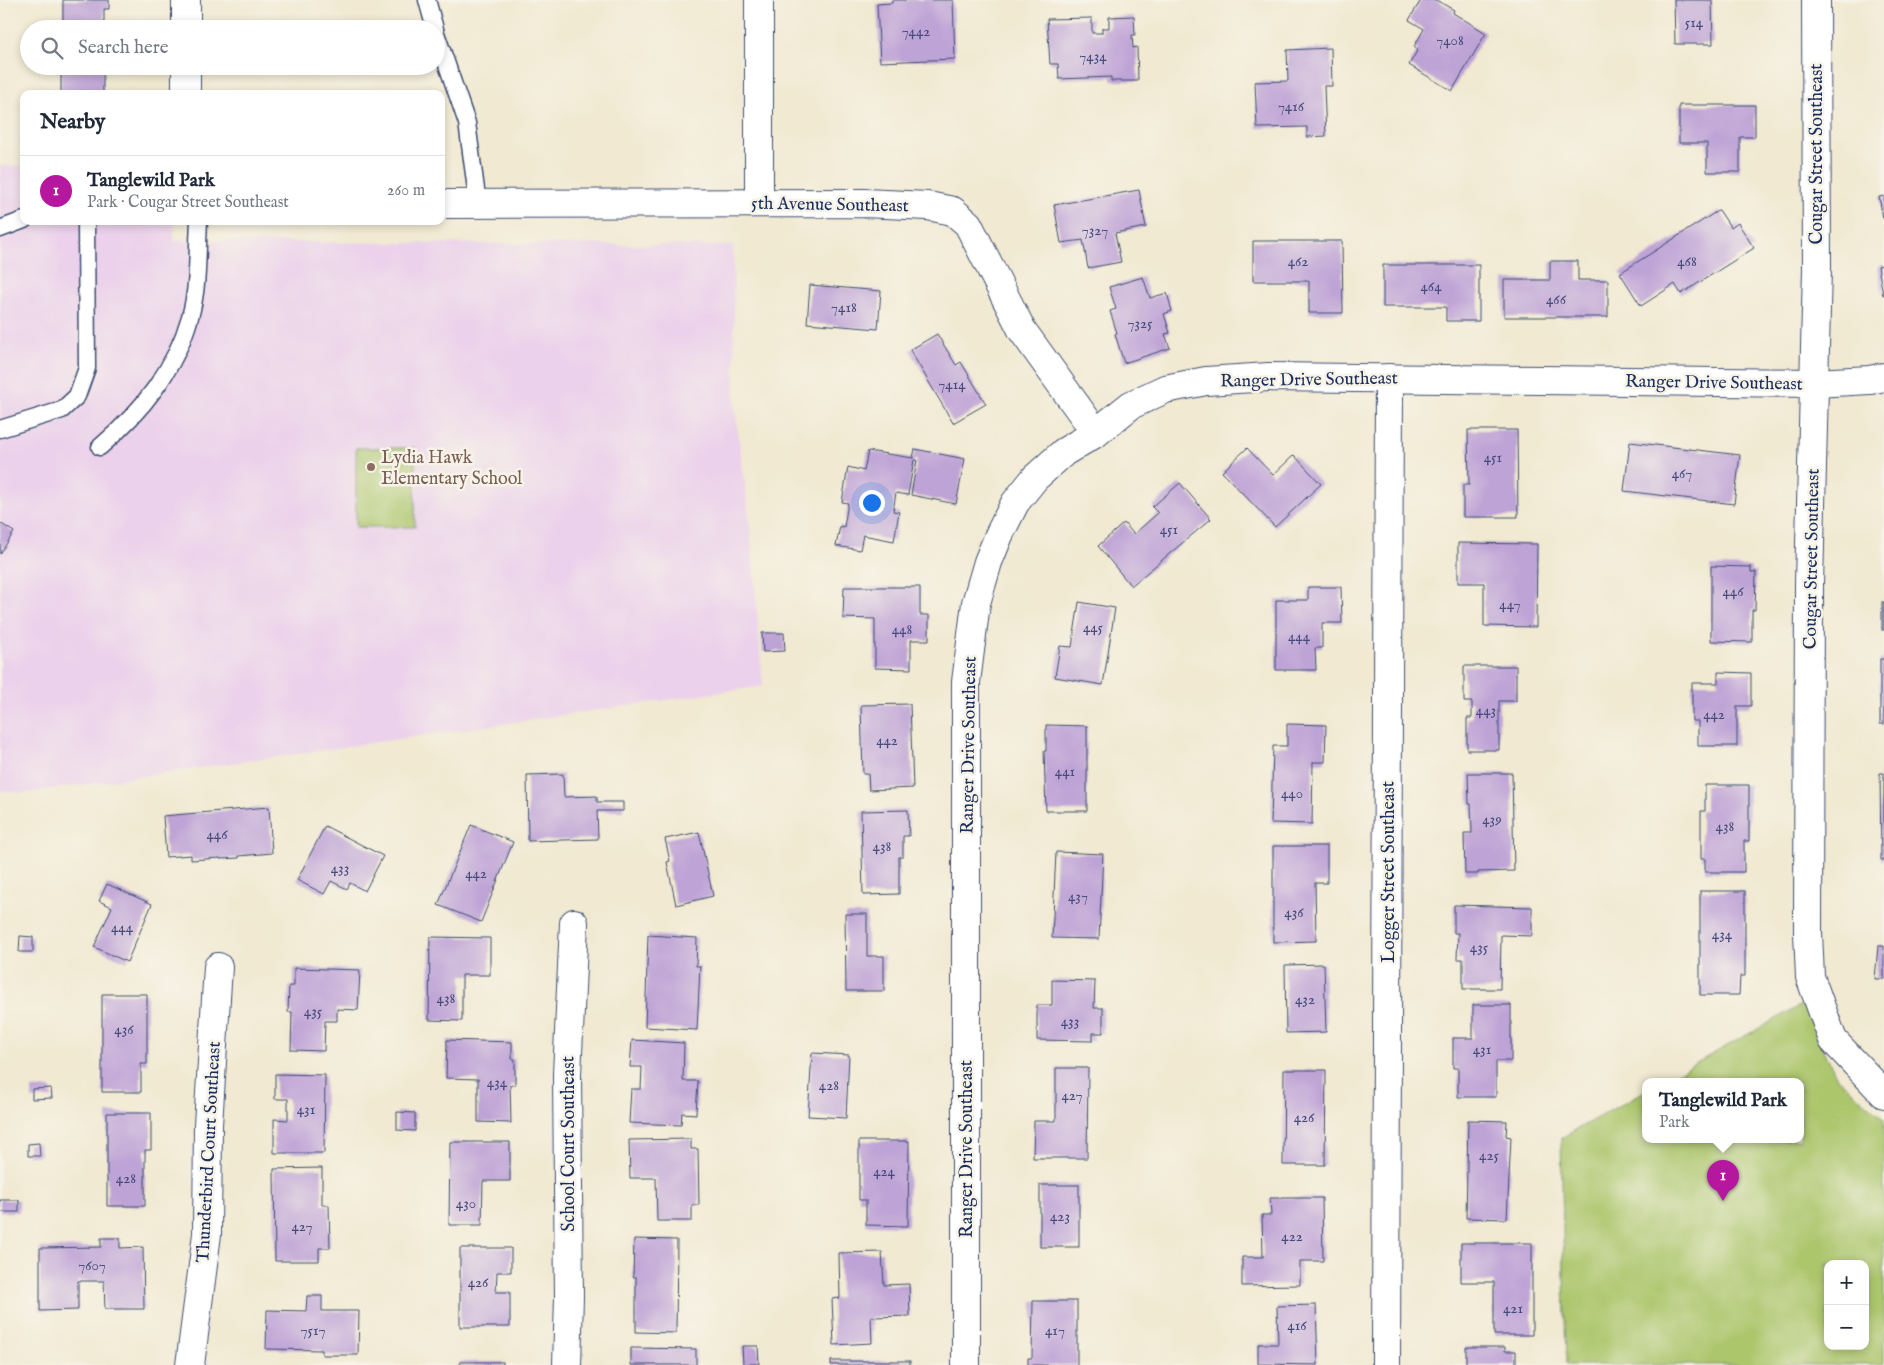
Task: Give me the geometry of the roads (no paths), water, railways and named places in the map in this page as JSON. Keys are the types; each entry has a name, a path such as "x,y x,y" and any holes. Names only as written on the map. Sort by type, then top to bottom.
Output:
{"street":[{"path":"186,0 186,20"},
{"path":"759,0 759,202"},
{"name":"Cougar Street Southeast","path":"1816,0 1817,269 1809,584 1808,933 1810,977 1833,1040 1884,1094"},
{"path":"186,75 186,90"},
{"name":"5th Avenue Southeast","path":"445,204 864,203 928,206 953,211 968,224 1022,330 1096,433"},
{"name":"Ranger Drive Southeast","path":"966,1365 966,682 976,603 998,535 1015,503 1035,478 1064,452 1096,433 1131,405 1165,389 1198,382 1269,377 1815,383 1870,380 1884,377"},
{"name":"Logger Street Southeast","path":"1386,1365 1389,378"},
{"name":"School Court Southeast","path":"568,1365 567,1075 574,923"},
{"name":"Thunderbird Court Southeast","path":"190,1365 207,1234 208,1126 218,967"}],"lane":[{"path":"427,0 433,20"},
{"path":"445,59 467,123 478,204"},
{"path":"0,229 20,222"},
{"path":"0,429 62,410 77,396 87,368 86,225"},
{"path":"100,447 124,426 154,392 175,358 190,315 196,274 198,225"}],"place":[{"name":"Lydia Hawk Elementary School","path":"371,467"},
{"name":"Tanglewild Park","path":"1723,1201"}]}
